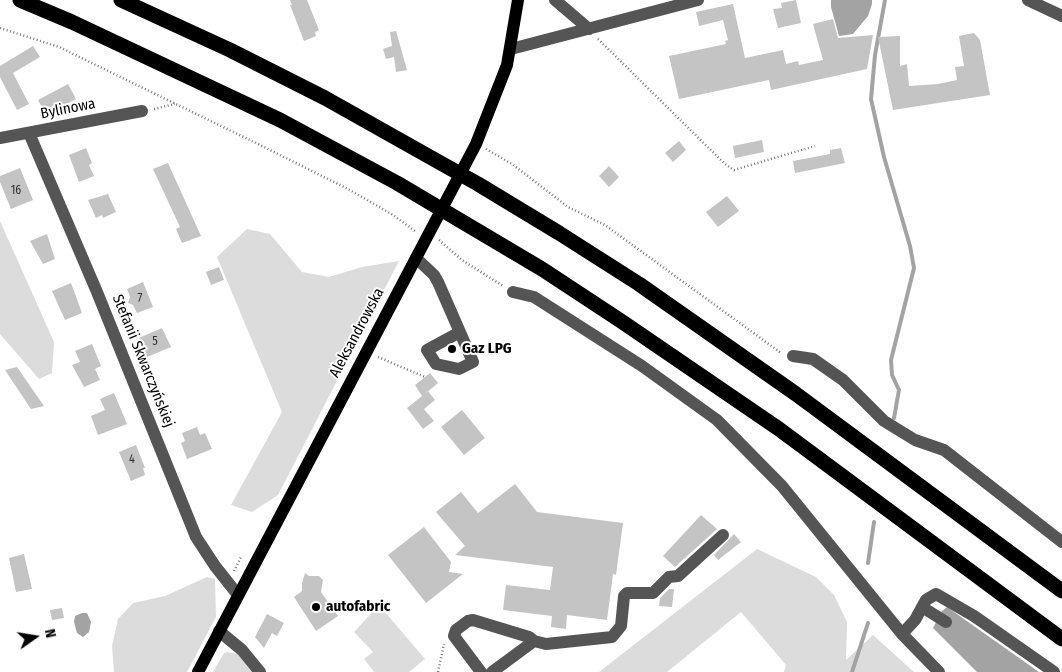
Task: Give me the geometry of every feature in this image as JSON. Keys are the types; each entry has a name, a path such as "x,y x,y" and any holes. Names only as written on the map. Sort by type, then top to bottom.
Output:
{"highway":[{"path":"20,0 72,22 280,120 461,220 621,320 779,429 1062,639"},
{"path":"122,0 230,50 325,98 478,184 638,284 757,366 1062,591"}],"main road":[{"name":"Aleksandrowska","path":"198,672 476,144 502,80 511,49 518,0"}],"street":[{"path":"555,0 589,29"},
{"path":"511,49 698,0"},
{"path":"1028,0 1062,16"},
{"name":"Bylinowa","path":"0,138 142,111"},
{"name":"Stefanii Skwarczyńskiej","path":"29,133 101,301 196,537 214,566 238,595"},
{"path":"416,258 434,275 460,332"},
{"path":"513,292 534,297 642,366 716,420 782,486 902,634 939,672"},
{"path":"794,356 813,359 843,380 884,421 914,440 944,450 1062,542"},
{"path":"480,672 454,636 456,630 468,621 474,620 546,644 612,637 621,626 624,596 627,593 653,593 669,577 678,576 723,535"},
{"path":"902,634 916,620 926,600 936,594 974,616 1054,672"},
{"path":"922,607 946,622"},
{"path":"219,630 242,650 260,672"},
{"path":"492,672 534,641"}],"path":[{"path":"0,28 58,47 348,189 428,236 513,292"},
{"path":"589,29 656,97 734,170 815,146"},
{"path":"142,111 177,104"},
{"path":"476,144 512,164 568,207 605,225 778,352 794,356"},
{"path":"366,352 425,377"},
{"path":"438,672 445,638"}],"shaded area":[{"path":"831,0 872,0 872,4 868,16 853,34 839,36 831,7"},
{"path":"0,221 54,342 52,373 39,379 0,334"},
{"path":"247,229 270,234 302,272 329,277 362,267 399,261 278,495 252,512 231,505 282,412 217,257"},
{"path":"757,549 816,577 834,595 847,622 846,660 873,635 914,672 784,672 786,665 741,612 667,672 599,672"},
{"path":"207,577 215,579 216,617 187,672 114,672 112,646 118,619 133,603 165,596"},
{"path":"379,605 425,659 409,672 374,672 364,659 373,652 354,632"},
{"path":"947,607 1039,672 977,672 933,628 942,611"},
{"path":"87,613 91,622 89,632 83,637 77,633 74,622 75,616"},
{"path":"224,653 238,654 254,672 213,672"}],"building":[{"path":"290,0 307,0 319,30 315,32 316,36 304,41 290,5 292,5"},
{"path":"796,0 801,23 778,28 773,9 782,8 781,3"},
{"path":"733,4 745,58 783,50 786,64 798,61 799,65 823,60 813,24 833,19 838,38 873,35 867,69 771,90 769,80 679,99 669,56 726,44 725,41 728,40 723,20 699,26 696,12"},
{"path":"396,31 407,70 396,72 394,57 386,59 383,49 392,46 390,32"},
{"path":"974,33 980,40 990,95 893,110 878,37 900,36 900,66 907,64 909,86 938,84 957,80 955,67 964,66 959,36"},
{"path":"33,46 40,57 13,73 29,104 17,110 0,77 0,66"},
{"path":"68,84 76,99 46,115 38,100"},
{"path":"762,140 764,152 735,158 733,146"},
{"path":"679,141 686,150 673,162 665,153"},
{"path":"86,148 92,163 89,165 94,176 79,182 69,155"},
{"path":"841,148 845,163 795,173 793,161 830,154 830,150"},
{"path":"168,163 201,236 182,243 176,229 180,227 153,169"},
{"path":"609,166 619,177 609,187 599,176"},
{"path":"20,168 33,200 11,209 0,182 0,176"},
{"path":"108,194 116,212 103,218 102,215 96,218 88,200"},
{"path":"727,196 739,211 718,227 706,212"},
{"path":"47,234 55,259 43,264 30,241"},
{"path":"219,267 224,280 211,285 206,272"},
{"path":"143,282 153,307 137,313 133,305 128,303 130,297 127,289"},
{"path":"71,283 82,313 65,320 52,291"},
{"path":"162,328 171,347 147,357 139,338"},
{"path":"92,344 101,366 95,369 100,380 84,387 72,365 80,362 75,351"},
{"path":"17,367 44,406 31,409 5,370"},
{"path":"430,373 438,383 428,391 435,400 424,409 434,421 423,429 407,408 422,396 415,385"},
{"path":"114,393 127,424 98,435 91,416 105,410 100,399"},
{"path":"462,410 485,438 464,455 441,427"},
{"path":"197,427 200,435 205,433 212,449 187,459 181,443 185,441 182,433"},
{"path":"136,445 145,468 143,468 145,475 131,481 119,452"},
{"path":"515,484 537,512 623,523 616,575 613,574 607,620 567,615 566,629 551,627 552,616 503,610 506,585 550,590 553,567 455,555 465,546 436,512 461,492 478,513"},
{"path":"701,515 717,529 675,567 663,556"},
{"path":"424,527 451,562 449,572 463,574 426,603 388,555"},
{"path":"734,534 741,542 718,560 714,555"},
{"path":"24,554 32,589 16,592 9,558"},
{"name":"autofabric","path":"305,573 309,576 319,576 323,580 321,592 338,616 316,631 294,597 302,591"},
{"path":"669,589 674,589 672,607 659,606 660,598"},
{"path":"62,608 64,618 52,620 50,610"},
{"path":"267,614 284,623 277,636 272,633 264,648 255,637"}],"waterway":[{"path":"885,0 875,55 871,99 884,157 910,246 914,268 891,360 892,375 899,390 894,418"},
{"path":"868,563 874,522"},
{"path":"852,672 868,623"}],"place":[{"name":"Gaz LPG","path":"452,349"},
{"name":"autofabric","path":"316,607"}]}
